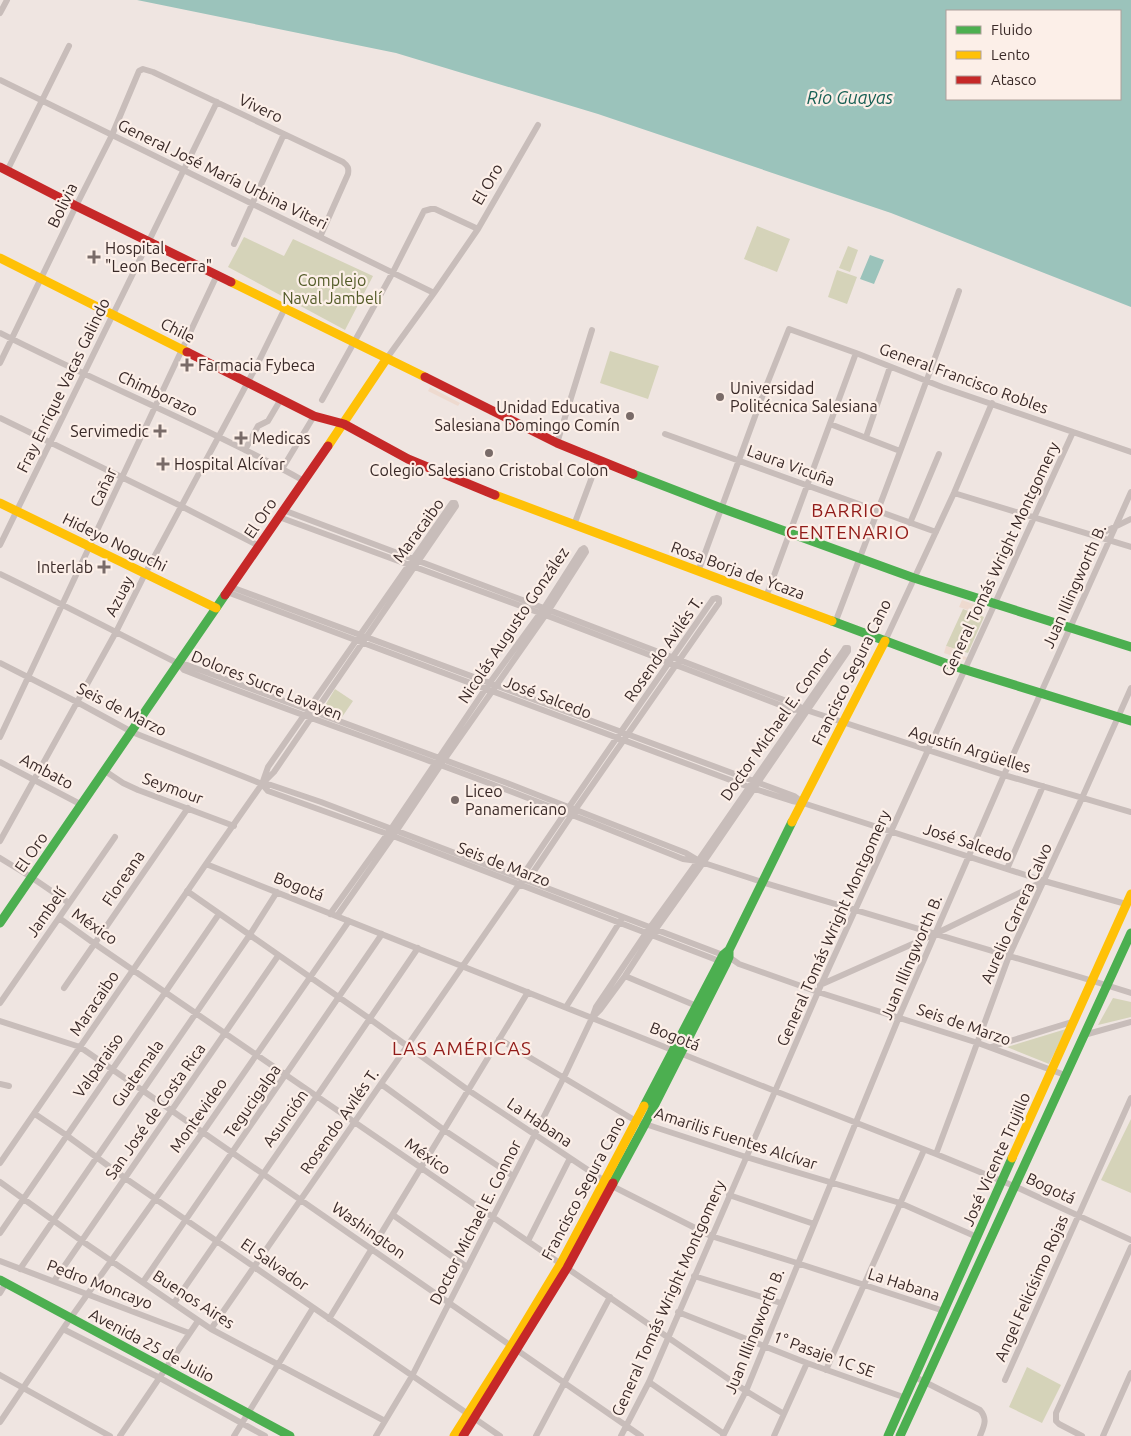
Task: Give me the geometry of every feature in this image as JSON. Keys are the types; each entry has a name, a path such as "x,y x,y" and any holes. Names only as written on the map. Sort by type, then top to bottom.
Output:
{"main road":[{"path":"4,169 557,443 598,461 914,578 1131,647"},
{"name":"Chile","path":"0,258 314,416 344,424"},
{"name":"El Oro","path":"0,923 344,424 387,358"},
{"name":"Rosa Borja de Ycaza","path":"344,424 408,459 470,485 698,572 965,669 1131,721"},
{"name":"Hideyo Noguchi","path":"0,503 216,608"},
{"name":"Francisco Segura Cano","path":"454,1436 471,1416 564,1266 726,958 762,882 885,641"},
{"name":"José Vicente Trujillo","path":"888,1436 1131,894"},
{"name":"José Vicente Trujillo","path":"900,1436 1131,933"},
{"name":"Avenida 25 de Julio","path":"3,1282 67,1323 166,1369 290,1436"},
{"name":"Francisco Segura Cano","path":"463,1436 471,1416"}],"street":[{"path":"0,13 6,0"},
{"path":"4,169 42,101 69,46"},
{"name":"Bolivia","path":"0,363 112,135 139,71 143,69 153,72"},
{"name":"Vivero","path":"153,72 343,162 349,169 348,174 320,237"},
{"name":"General José María Urbina Viteri","path":"0,80 434,293"},
{"name":"Fray Enrique Vacas Galindo","path":"0,545 216,101"},
{"name":"El Oro","path":"387,358 478,228 538,125"},
{"path":"234,244 284,134"},
{"path":"322,400 424,211 435,209 478,228"},
{"name":"Cañar","path":"0,737 217,275"},
{"path":"836,623 959,291"},
{"name":"Azuay","path":"0,841 116,632 285,308"},
{"name":"General Francisco Robles","path":"739,460 789,329 927,381 1131,452"},
{"path":"557,443 592,330"},
{"name":"Chimborazo","path":"0,333 83,374 218,436 304,481"},
{"path":"766,597 856,353"},
{"path":"866,437 890,367"},
{"path":"245,450 258,426 268,421 281,399"},
{"name":"Francisco Segura Cano","path":"885,641 954,494 992,404"},
{"path":"282,469 314,416"},
{"path":"0,418 259,546"},
{"path":"830,424 900,451"},
{"name":"General Tomás Wright Montgomery","path":"620,1436 649,1382 821,985 1073,432"},
{"name":"Laura Vicuña","path":"666,434 936,532"},
{"path":"910,523 939,454"},
{"path":"698,572 739,460"},
{"path":"574,525 598,461"},
{"name":"Juan Illingworth B.","path":"723,1435 746,1391 899,1017 1004,775 1131,492"},
{"path":"954,494 1131,547"},
{"name":"Maracaibo","path":"0,1163 187,891 262,784 274,772 309,714 456,506 455,503 452,502 414,563"},
{"name":"Agustín Argüelles","path":"281,513 544,611 741,687 793,710 805,710 1004,775 1131,812"},
{"path":"1096,536 1131,519"},
{"name":"Nicolás Augusto González","path":"334,915 586,552 586,549 582,548 544,611"},
{"name":"Dolores Sucre Lavayen","path":"0,574 179,664 184,670 244,690 506,786 635,836 683,859 701,862 1131,993"},
{"name":"José Salcedo","path":"229,590 692,761 792,801 1044,881 1126,904"},
{"name":"Rosendo Avilés T.","path":"210,1329 522,882 534,871 570,811 674,662 719,603 719,599 713,599 674,662"},
{"name":"Doctor Michael E. Connor","path":"376,1436 412,1376 450,1303 564,1078 596,1007 701,862 844,650 848,648 848,651 805,710"},
{"name":"Seis de Marzo","path":"0,663 132,732 262,784 268,791 320,805 454,857 578,900 621,920"},
{"name":"Aurelio Carrera Calvo","path":"936,1154 1010,956 1131,688"},
{"name":"Ambato","path":"0,762 82,805"},
{"name":"Seymour","path":"105,771 123,783 234,826"},
{"path":"1007,869 1043,786"},
{"name":"Floreana","path":"64,988 188,808"},
{"name":"Jambelí","path":"0,1003 115,837"},
{"path":"0,858 69,903"},
{"name":"Bogotá","path":"206,864 1003,1181 1131,1240"},
{"path":"811,989 935,934 1044,881"},
{"name":"Seis de Marzo","path":"522,882 574,906 621,920 818,992 992,1047 1065,1075"},
{"name":"La Habana","path":"187,891 468,1090 608,1184 712,1236 944,1311"},
{"name":"Guatemala","path":"20,1269 249,936 277,892"},
{"path":"574,906 578,900"},
{"name":"Valparaiso","path":"0,1233 219,914"},
{"name":"México","path":"59,918 746,1391 784,1414"},
{"path":"566,1007 621,920"},
{"name":"Montevideo","path":"0,1422 67,1323 203,1132 349,921"},
{"name":"Doctor Michael E. Connor","path":"592,1018 625,976 651,931"},
{"name":"Tegucigalpa","path":"143,1282 287,1075 382,934"},
{"name":"Asunción","path":"174,1303 418,948"},
{"name":"San José de Costa Rica","path":"54,1282 278,956"},
{"path":"625,976 699,1007"},
{"path":"329,1319 528,992"},
{"name":"Washington","path":"0,1020 80,1047 642,1436"},
{"path":"992,1047 1075,1021"},
{"path":"1084,1036 1131,1022"},
{"name":"Amarilis Fuentes Alcívar","path":"499,1039 640,1122 746,1157 900,1203 978,1237"},
{"path":"0,1084 9,1086"},
{"path":"380,1084 513,1176"},
{"name":"Angel Felicísimo Rojas","path":"1005,1380 1131,1098"},
{"name":"El Salvador","path":"35,1114 500,1436"},
{"path":"826,1370 924,1150"},
{"path":"528,1241 570,1158"},
{"name":"Buenos Aires","path":"0,1182 210,1329 385,1421"},
{"path":"729,1196 814,1224"},
{"path":"393,1215 467,1267"},
{"path":"1082,1436 1059,1424 1056,1412 1131,1247"},
{"name":"Pedro Moncayo","path":"0,1261 189,1333"},
{"path":"694,1276 781,1303"},
{"path":"0,1293 3,1282"},
{"path":"536,1436 610,1297"},
{"path":"234,1436 313,1308"},
{"name":"1° Pasaje 1C SE","path":"678,1312 807,1363 906,1398"},
{"path":"120,1436 198,1320"},
{"name":"Avenida 25 de Julio","path":"67,1323 160,1378 265,1436"},
{"path":"774,1436 807,1363"},
{"path":"1103,1436 1131,1373"},
{"path":"0,1375 110,1436"},
{"path":"915,1378 980,1410 985,1418 980,1436"},
{"path":"649,1382 723,1435"}],"green space":[{"path":"757,226 790,239 777,272 744,259"},
{"name":"Complejo Naval Jambelí","path":"244,237 284,256 293,239 373,276 345,330 228,267"},
{"path":"848,246 858,250 850,272 839,268"},
{"path":"837,270 857,277 847,304 828,297"},
{"path":"610,351 659,366 648,399 600,383"},
{"path":"963,609 984,617 968,653 946,646"},
{"path":"335,689 353,701 340,720 321,712"},
{"path":"1113,998 1131,1002 1131,1017 1098,1025"},
{"path":"1066,1029 1049,1064 1007,1047"},
{"path":"1131,1119 1131,1193 1101,1180"},
{"path":"1027,1367 1061,1385 1042,1423 1009,1407"}],"shaded area":[{"path":"430,387 460,403 458,406 428,391"},
{"path":"962,600 985,608 984,613 959,607"},
{"path":"946,646 955,649 954,653 969,658 968,661 944,653"}],"water":[{"name":"Río Guayas","path":"137,0 1131,0 1131,307 891,213 598,114 396,53"},
{"path":"870,255 884,260 874,284 860,279"}],"traffic: fast":[{"path":"633,474 914,578 1131,647"},
{"path":"0,923 225,595"},
{"path":"832,621 950,665 1131,721"},
{"path":"644,1106 723,955 729,950 792,822"},
{"path":"900,1436 1131,933"},
{"path":"613,1183 726,964 729,950"},
{"path":"888,1436 1012,1158"},
{"path":"0,1280 290,1436"}],"traffic: slow":[{"path":"0,258 187,352"},
{"path":"231,282 425,377"},
{"path":"328,446 387,358"},
{"path":"495,495 832,621"},
{"path":"0,503 216,608"},
{"path":"792,822 885,641"},
{"path":"1012,1158 1131,894"},
{"path":"454,1436 561,1263 644,1106"}],"traffic: jam":[{"path":"0,167 231,282"},
{"path":"187,352 314,416 344,424 408,459 495,495"},
{"path":"425,377 557,443 633,474"},
{"path":"225,595 328,446"},
{"path":"463,1436 567,1268 613,1183"}],"place":[{"name":"Hospital \"Leon Becerra\"","path":"94,257"},
{"name":"Farmacia Fybeca","path":"187,365"},
{"name":"Universidad Politécnica Salesiana","path":"720,397"},
{"name":"Unidad Educativa Salesiana Domingo Comín","path":"630,416"},
{"name":"Servimedic","path":"160,431"},
{"name":"Medicas","path":"241,438"},
{"name":"Colegio Salesiano Cristobal Colon","path":"489,453"},
{"name":"Hospital Alcívar","path":"163,464"},
{"name":"Interlab","path":"104,567"},
{"name":"Liceo Panamericano","path":"455,800"}],"district":[{"name":"BARRIO CENTENARIO","path":"848,521"},
{"name":"LAS AMÉRICAS","path":"462,1048"}]}
